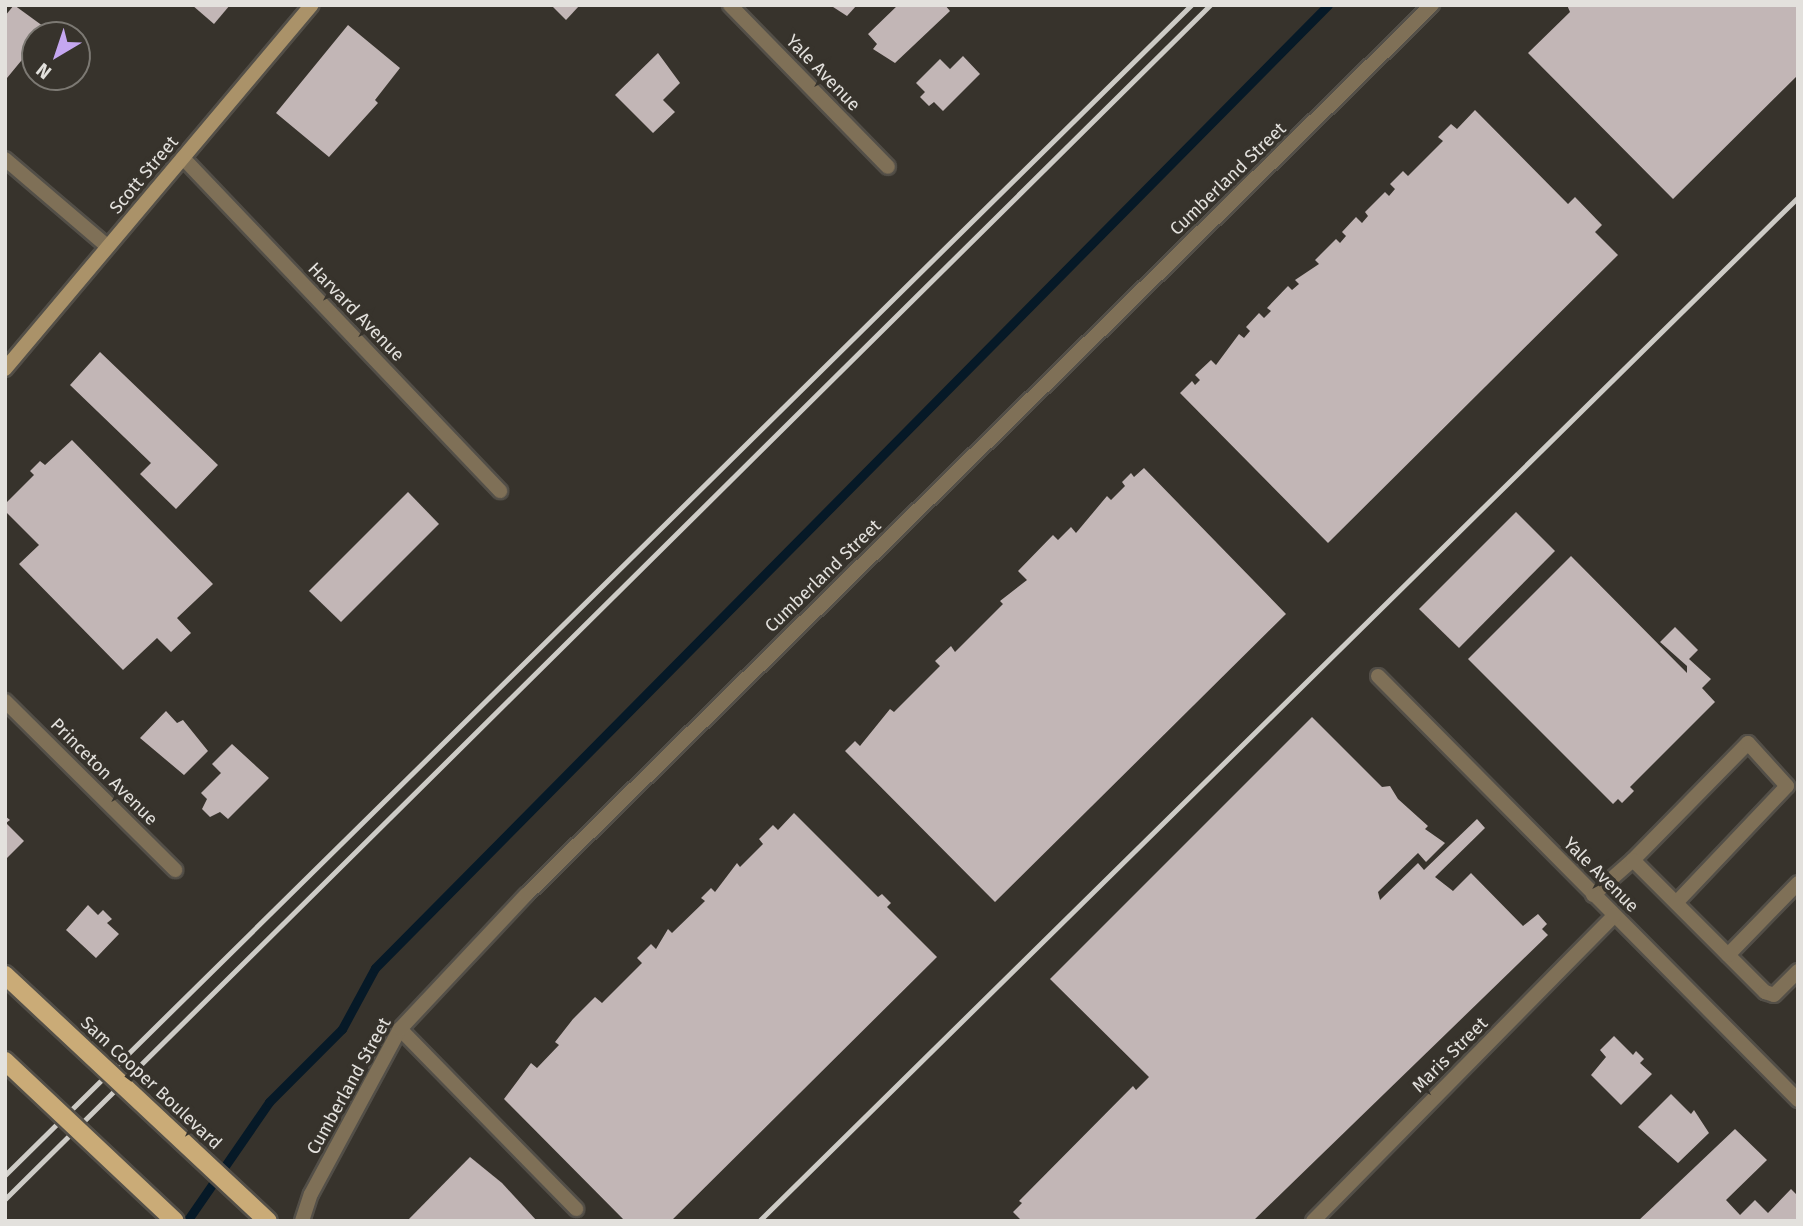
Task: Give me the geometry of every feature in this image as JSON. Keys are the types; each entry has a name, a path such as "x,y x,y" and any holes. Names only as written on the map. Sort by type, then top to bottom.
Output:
{"main road":[{"name":"Scott Street","path":"5,369 312,5"},
{"name":"Sam Cooper Boulevard","path":"5,975 268,1221"},
{"path":"5,1061 175,1221"}],"street":[{"name":"Yale Avenue","path":"730,5 888,167"},
{"name":"Cumberland Street","path":"302,1221 311,1194 400,1029 526,895 1432,5"},
{"name":"Harvard Avenue","path":"183,158 500,491"},
{"path":"5,159 108,247"},
{"name":"Yale Avenue","path":"1378,676 1798,1100"},
{"name":"Princeton Avenue","path":"5,701 175,870"},
{"path":"1594,895 1633,860 1735,751 1748,743 1787,786 1676,903"},
{"path":"1633,860 1765,992 1774,995 1798,971"},
{"path":"1728,955 1798,883"},
{"name":"Maris Street","path":"1313,1221 1614,916"},
{"path":"400,1029 576,1209"}],"building":[{"path":"14,5 36,21 21,21 21,61 7,78 5,16"},
{"path":"192,5 230,5 214,24"},
{"path":"551,5 580,5 566,20"},
{"path":"830,5 857,5 847,16"},
{"path":"898,5 945,5 950,11 895,63 873,49 877,44 868,34"},
{"path":"1567,5 1798,5 1798,75 1673,199 1528,53 1570,12"},
{"path":"348,25 400,68 375,100 378,103 329,157 276,113"},
{"path":"658,53 680,83 663,100 675,112 653,133 615,95"},
{"path":"963,56 980,74 943,111 934,102 929,106 920,97 925,92 916,83 940,59 950,69"},
{"path":"1475,110 1568,204 1575,197 1602,225 1595,232 1618,255 1328,543 1180,393 1192,381 1195,385 1200,380 1195,375 1211,360 1216,365 1239,334 1244,338 1250,331 1246,327 1259,313 1264,318 1271,311 1267,308 1288,286 1292,290 1299,284 1295,280 1319,264 1315,260 1336,239 1340,243 1346,236 1342,232 1356,217 1362,223 1368,216 1365,212 1385,192 1389,196 1395,189 1390,184 1403,171 1408,176 1443,141 1438,137 1451,124 1457,129"},
{"path":"100,352 218,465 176,509 140,474 151,463 70,385"},
{"path":"72,440 213,584 177,618 191,633 171,652 157,638 123,670 19,564 39,545 5,511 5,504 34,475 30,471 40,461 45,465"},
{"path":"1144,468 1286,614 995,902 845,751 855,741 860,746 890,709 894,712 940,666 935,661 951,646 955,652 1003,604 1000,601 1027,580 1018,571 1053,535 1058,540 1071,527 1076,533 1107,496 1111,500 1125,486 1122,482 1131,473 1134,477"},
{"path":"408,492 439,524 341,622 309,591"},
{"path":"1516,512 1555,551 1459,648 1419,609"},
{"path":"1571,556 1687,673 1687,666 1660,642 1675,627 1698,650 1689,659 1711,679 1702,688 1715,702 1630,787 1634,791 1622,803 1618,799 1613,804 1468,659"},
{"path":"166,711 177,723 183,720 208,751 184,775 140,738"},
{"path":"1312,717 1382,787 1390,786 1398,799 1428,826 1425,829 1445,843 1426,862 1418,853 1378,892 1380,900 1418,863 1424,870 1477,819 1485,828 1435,877 1453,891 1471,873 1523,926 1538,914 1547,924 1542,929 1548,935 1253,1221 1022,1221 1013,1212 1022,1203 1019,1201 1133,1086 1136,1090 1149,1077 1050,979"},
{"path":"232,744 269,778 228,819 220,812 210,817 202,809 207,799 201,793 221,773 212,764"},
{"path":"794,813 878,897 882,894 891,903 887,907 937,957 671,1221 625,1221 504,1099 531,1063 537,1068 559,1045 555,1042 595,997 602,1003 642,963 637,958 651,944 656,949 668,929 672,933 705,901 701,898 711,888 715,892 737,863 740,867 763,844 759,839 773,825 778,830"},
{"path":"5,816 10,820 6,823 24,841 5,860"},
{"path":"88,905 98,915 103,910 112,919 107,923 119,934 96,958 66,930"},
{"path":"1614,1036 1633,1055 1636,1051 1644,1059 1640,1063 1652,1074 1621,1105 1591,1075 1606,1057 1600,1050"},
{"path":"1671,1094 1691,1114 1694,1110 1709,1133 1678,1163 1638,1127"},
{"path":"1735,1129 1767,1160 1726,1200 1740,1215 1755,1200 1768,1213 1791,1189 1798,1196 1798,1221 1638,1221"},
{"path":"470,1157 502,1183 537,1221 407,1221"}],"waterway":[{"path":"187,1221 269,1102 342,1029 375,968 1328,5"}],"railway":[{"path":"5,1175 1191,5"},
{"path":"5,1199 1210,5"},
{"path":"759,1221 1798,197"}]}
